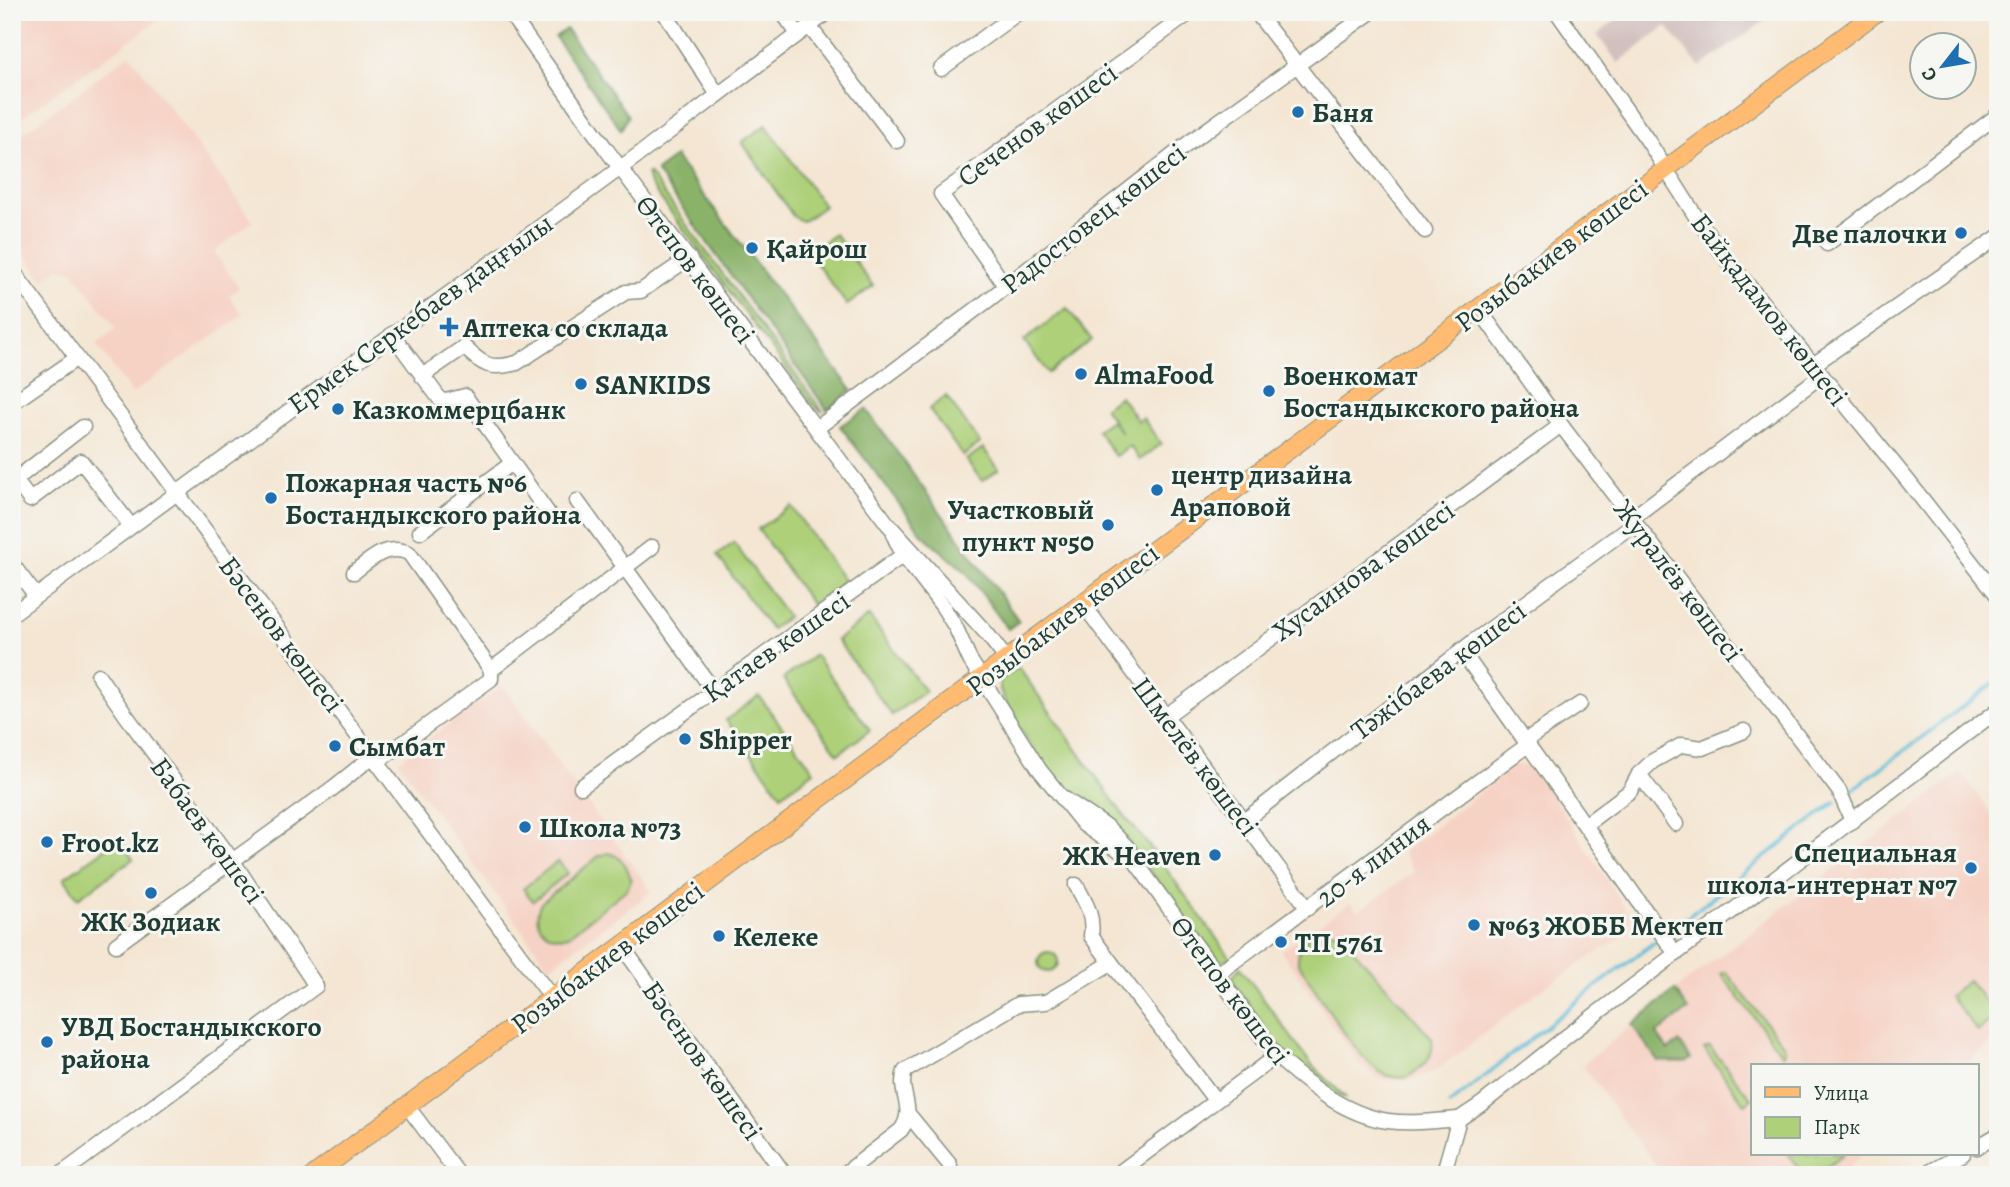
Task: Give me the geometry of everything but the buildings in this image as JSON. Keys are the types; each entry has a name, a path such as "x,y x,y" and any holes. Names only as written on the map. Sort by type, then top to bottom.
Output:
{"main road":[{"name":"Розыбакиев көшесі","path":"314,1175 1877,12"}],"street":[{"name":"Өтепов көшесі","path":"509,12 620,167 887,523 988,635 1007,660"},
{"path":"664,12 718,95"},
{"path":"782,12 804,30 897,141"},
{"name":"Ермек Серкебаев даңғылы","path":"12,614 828,12"},
{"name":"Сеченов көшесі","path":"1006,287 941,194 1191,12"},
{"path":"1256,12 1425,231"},
{"name":"Радостовец көшесі","path":"817,428 1047,258 1190,142 1371,12"},
{"name":"Байқадамов көшесі","path":"1557,12 1729,262 1998,596"},
{"path":"942,69 1012,14"},
{"path":"1827,244 1998,115"},
{"name":"Тәжібаева көшесі","path":"1244,821 1461,650 1634,521 1817,370 1998,237"},
{"path":"422,376 464,347 479,361 496,368 517,363 626,292 641,291 689,258"},
{"name":"Бәсенов көшесі","path":"12,270 552,998"},
{"name":"Журалёв көшесі","path":"1479,309 1561,425 1839,791 1853,821"},
{"path":"392,334 442,402 465,396 550,516"},
{"path":"12,403 77,358"},
{"name":"Хусаинова көшесі","path":"1166,716 1561,425"},
{"path":"83,427 15,480 30,500 81,461 131,526"},
{"path":"420,532 512,463"},
{"path":"12,504 25,494"},
{"path":"577,501 713,690"},
{"name":"Өтепов көшесі","path":"887,523 903,555 943,607 982,679 1039,769 1083,824 1138,865 1276,1056 1297,1076 1322,1093 1372,1118 1404,1122 1459,1119"},
{"path":"491,670 652,547"},
{"path":"116,945 232,860 491,679 491,670 409,553 398,548 378,554 354,572"},
{"name":"Қатаев көшесі","path":"581,787 903,555"},
{"path":"12,564 36,596"},
{"name":"Шмелёв көшесі","path":"1083,604 1308,908"},
{"path":"1461,650 1676,954"},
{"name":"Бабаев көшесі","path":"60,1175 316,986 232,860 98,675"},
{"name":"20-я линия","path":"1217,974 1580,704"},
{"path":"1443,1175 1459,1119 1998,710"},
{"path":"1585,825 1630,791 1639,774 1653,761 1682,745 1702,748 1744,731"},
{"path":"1639,774 1676,824"},
{"path":"1076,885 1088,905 1093,922 1091,936 1215,1100"},
{"name":"Бәсенов көшесі","path":"622,946 785,1175"},
{"path":"950,1165 909,1115 902,1085 905,1071 1018,1004 1046,1002 1111,963"},
{"path":"1116,1175 1276,1056"},
{"path":"407,1106 459,1175"},
{"path":"843,1175 901,1130 909,1115"},
{"path":"1979,1146 1998,1135"},
{"path":"1924,1175 1959,1156"}],"shaded area":[{"path":"12,12 170,12 12,124"},
{"path":"1625,12 1777,12 1700,67 1666,26 1618,63 1597,35"},
{"path":"130,54 253,221 214,252 239,288 229,296 243,315 132,394 96,344 116,328 73,271 58,268 43,280 12,238 12,141"},
{"name":"Школа №73","path":"502,686 652,892 549,967 398,761"},
{"name":"№63 ЖОББ Мектеп","path":"1515,765 1534,766 1630,916 1625,935 1539,991 1436,1071 1407,1081 1376,1077 1360,1065 1281,951 1350,903 1358,911 1414,872 1403,852"},
{"path":"1961,772 1998,824 1998,1036 1964,1064 1751,1064 1751,1156 1860,1156 1841,1175 1663,1175 1582,1065 1675,990"}],"green space":[{"path":"566,29 628,116 621,130 555,37"},
{"path":"766,125 824,206 805,220 793,216 742,142"},
{"path":"675,157 852,390 827,410 656,171"},
{"path":"649,173 823,412 814,406 650,184"},
{"path":"835,234 873,286 847,305 809,253"},
{"path":"1067,308 1092,340 1048,373 1024,341"},
{"path":"946,396 980,443 963,456 929,409"},
{"path":"1120,396 1138,421 1143,418 1161,444 1140,460 1130,446 1115,456 1097,430 1111,420 1122,433 1104,408"},
{"path":"866,409 1019,621 1008,629 966,572 923,535 840,426"},
{"path":"983,448 999,469 982,481 966,460"},
{"path":"791,506 845,582 812,605 758,529"},
{"path":"734,543 788,617 771,629 717,555"},
{"path":"869,616 925,691 892,715 837,640"},
{"path":"815,655 870,730 838,754 783,679"},
{"path":"1019,668 1122,813 1151,848 1230,957 1222,962 1214,955 1116,827 1061,787 1029,743 1000,690 1000,679"},
{"path":"759,696 814,771 781,795 726,720"},
{"path":"119,839 133,859 78,898 64,878"},
{"path":"608,853 617,856 626,866 631,879 627,889 568,936 560,937 542,929 538,918 541,903 599,856"},
{"path":"558,861 568,873 533,901 523,889"},
{"path":"1334,931 1340,934 1432,1038 1430,1057 1408,1077 1386,1075 1363,1057 1298,963 1300,948 1307,938"},
{"path":"1048,952 1055,955 1058,962 1055,969 1048,972 1041,969 1038,962 1041,955"},
{"path":"1240,967 1311,1064 1347,1099 1331,1092 1286,1057 1234,983 1233,976"},
{"path":"1726,972 1785,1047 1783,1055 1721,974"},
{"path":"1968,980 1997,1016 1978,1031 1949,996"},
{"path":"1675,990 1688,1010 1656,1034 1668,1050 1679,1042 1691,1059 1686,1062 1658,1061 1632,1025"},
{"path":"1710,1047 1751,1100 1745,1104 1704,1049"},
{"path":"1790,1156 1841,1156 1816,1175 1804,1175"}],"waterway":[{"path":"1849,792 1998,680"},
{"path":"1670,931 1835,802"},
{"path":"1449,1105 1656,941"}],"place":[{"name":"Баня","path":"1298,112"},
{"name":"Две палочки","path":"1961,233"},
{"name":"Қайрош","path":"752,248"},
{"name":"Аптека со склада","path":"449,327"},
{"name":"AlmaFood","path":"1081,374"},
{"name":"SANKIDS","path":"581,384"},
{"name":"Военкомат Бостандыкского района","path":"1269,391"},
{"name":"Казкоммерцбанк","path":"338,409"},
{"name":"центр дизайна Араповой","path":"1157,490"},
{"name":"Пожарная часть №6 Бостандыкского района","path":"271,498"},
{"name":"Участковый пункт №50","path":"1108,525"},
{"name":"Shipper","path":"685,739"},
{"name":"Сымбат","path":"335,746"},
{"name":"Школа №73","path":"525,827"},
{"name":"Froot.kz","path":"47,842"},
{"name":"ЖК Heaven","path":"1215,855"},
{"name":"Специальная школа-интернат №7","path":"1971,868"},
{"name":"ЖК Зодиак","path":"151,893"},
{"name":"№63 ЖОББ Мектеп","path":"1474,925"},
{"name":"Келеке","path":"719,936"},
{"name":"ТП 5761","path":"1281,942"},
{"name":"УВД Бостандыкского района","path":"47,1042"}]}
